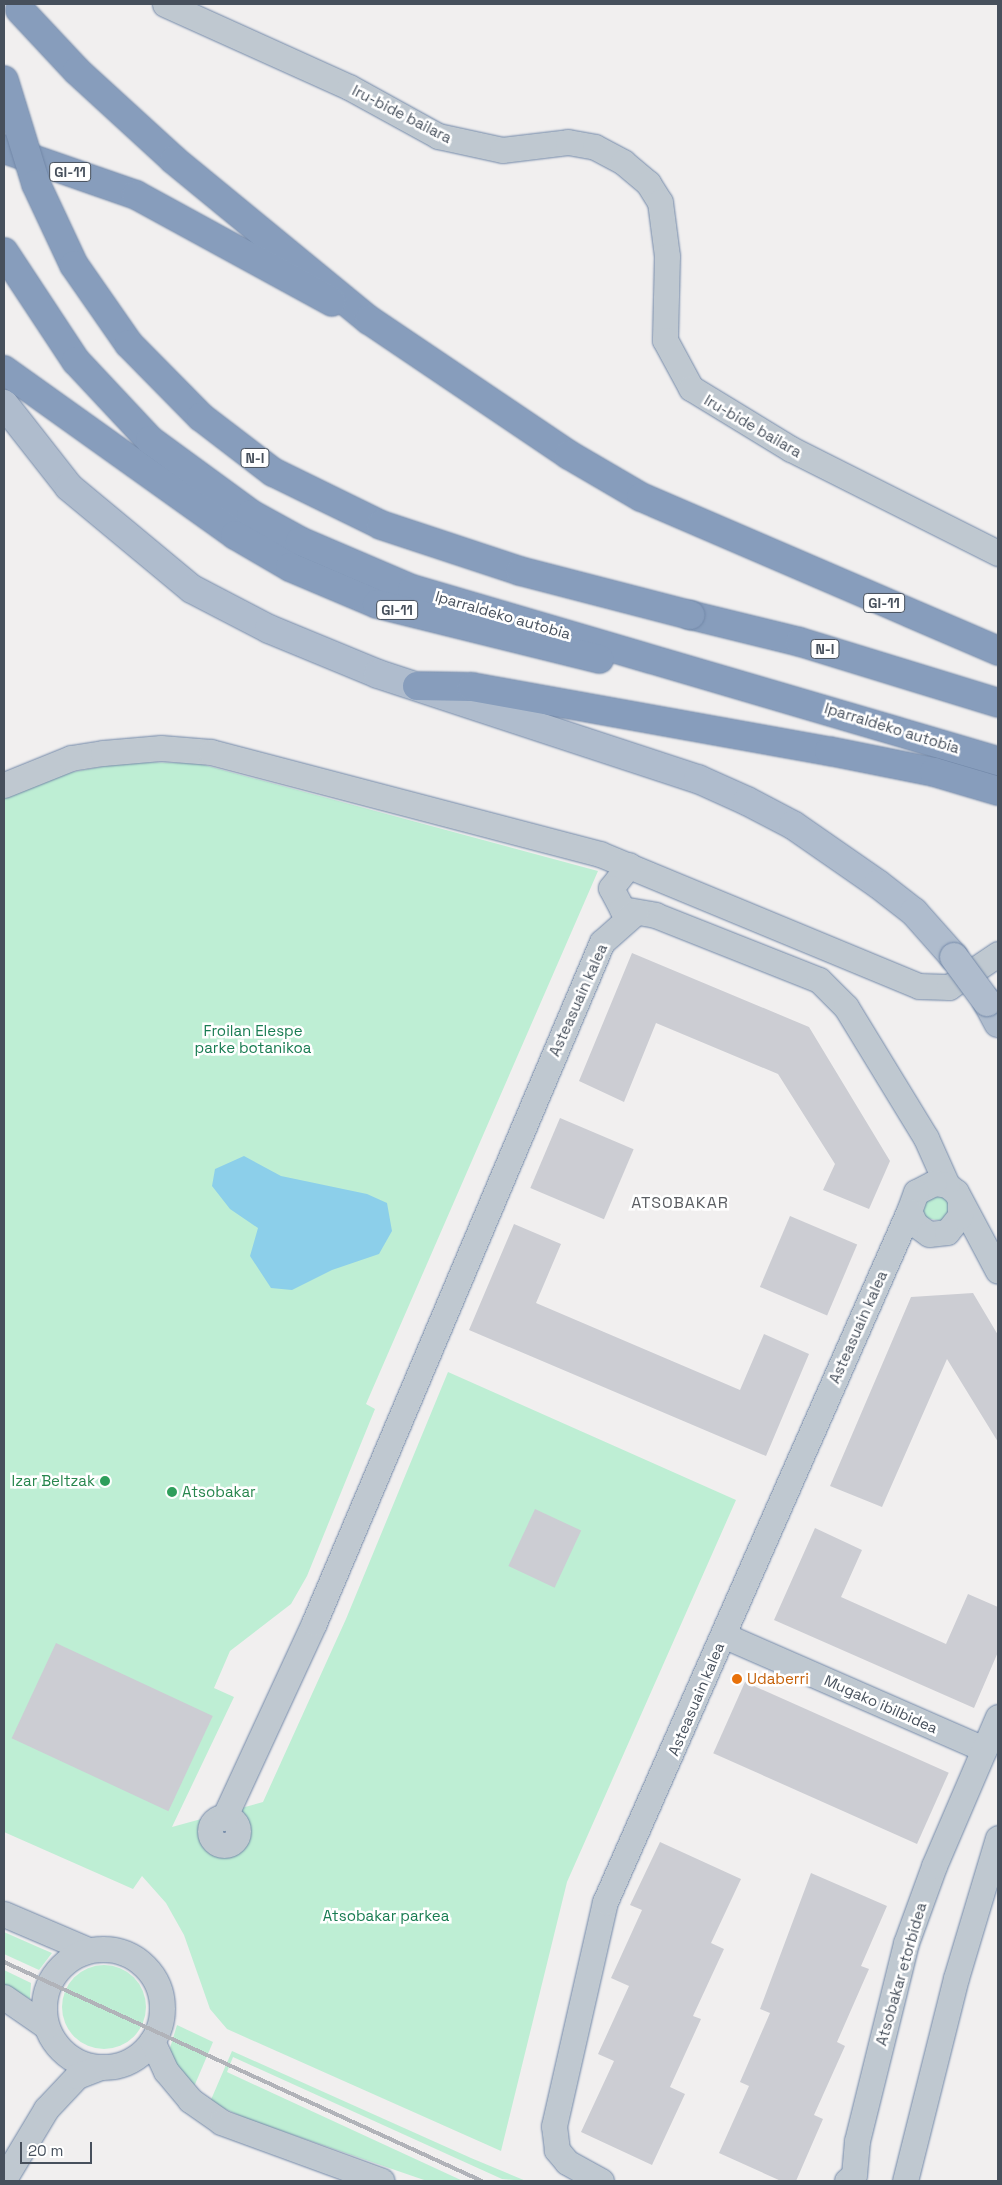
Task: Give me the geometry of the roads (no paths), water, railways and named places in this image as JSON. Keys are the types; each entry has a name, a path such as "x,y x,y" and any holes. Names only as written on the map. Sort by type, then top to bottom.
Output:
{"highway":[{"path":"20,10 77,71 174,160 369,320"},
{"name":"N-I","path":"4,80 36,184 74,265 129,344 201,418 273,472 380,525 520,571 800,642 958,689 998,704"},
{"name":"GI-11","path":"4,149 136,195 294,284 369,320 569,455 641,498 989,647"},
{"name":"Iparraldeko autobia","path":"4,252 39,312 112,402 150,440 251,514 357,568 412,589 940,742 998,761"},
{"name":"GI-11","path":"4,370 60,408 235,535 290,567 377,604 524,644 783,696"},
{"path":"417,686 472,688 934,772 998,790"}],"main road":[{"path":"4,404 69,487 192,589 269,629 417,686 698,779 747,801 793,825 878,884 914,912 954,957 993,1013"}],"street":[{"name":"Iru-bide bailara","path":"165,4 349,87 438,136 502,150 568,142 595,146 623,162 648,183 660,202 667,256 665,340 691,388 791,449 998,553"},
{"path":"4,784 71,758 103,753 161,748 211,752 556,840 629,865 826,948 868,969 929,987 950,987 998,954"},
{"path":"629,865 610,888 622,909 655,915 819,980 846,1007 927,1143 957,1222 938,1234 921,1230 909,1211"},
{"name":"Asteasuain kalea","path":"224,1818 314,1623 426,1348 602,942 636,912"},
{"path":"819,980 831,962 826,948"},
{"path":"944,1191 998,1271"},
{"name":"Asteasuain kalea","path":"601,2181 578,2170 557,2150 554,2126 605,1902 909,1211 911,1200 944,1191"},
{"name":"Mugako ibilbidea","path":"723,1635 984,1749"},
{"name":"Atsobakar etorbidea","path":"855,2179 857,2141 906,1944 998,1718"},
{"path":"905,2181 956,1978 998,1838"},
{"path":"4,1914 88,1950 128,1954 145,1966 162,2002 160,2022 152,2040 120,2064 100,2067 77,2076 46,2109 4,2179"},
{"path":"46,2026 47,1989 56,1972 88,1950"},
{"path":"4,1996 46,2026 66,2054 100,2067"},
{"path":"152,2040 166,2071 190,2100 221,2122 382,2181"}],"water":[{"path":"244,1156 281,1176 367,1194 387,1203 392,1231 379,1254 332,1270 292,1290 271,1288 250,1256 258,1228 230,1209 212,1186 215,1169"}],"railway":[{"path":"4,1962 482,2181"}],"place":[{"name":"Izar Beltzak","path":"105,1481"},
{"name":"Atsobakar","path":"172,1492"},
{"name":"Udaberri","path":"737,1679"}],"district":[{"name":"ATSOBAKAR","path":"680,1203"}],"park label":[{"name":"Froilan Elespe parke botanikoa","path":"253,1038"},
{"name":"Atsobakar parkea","path":"386,1916"}]}
